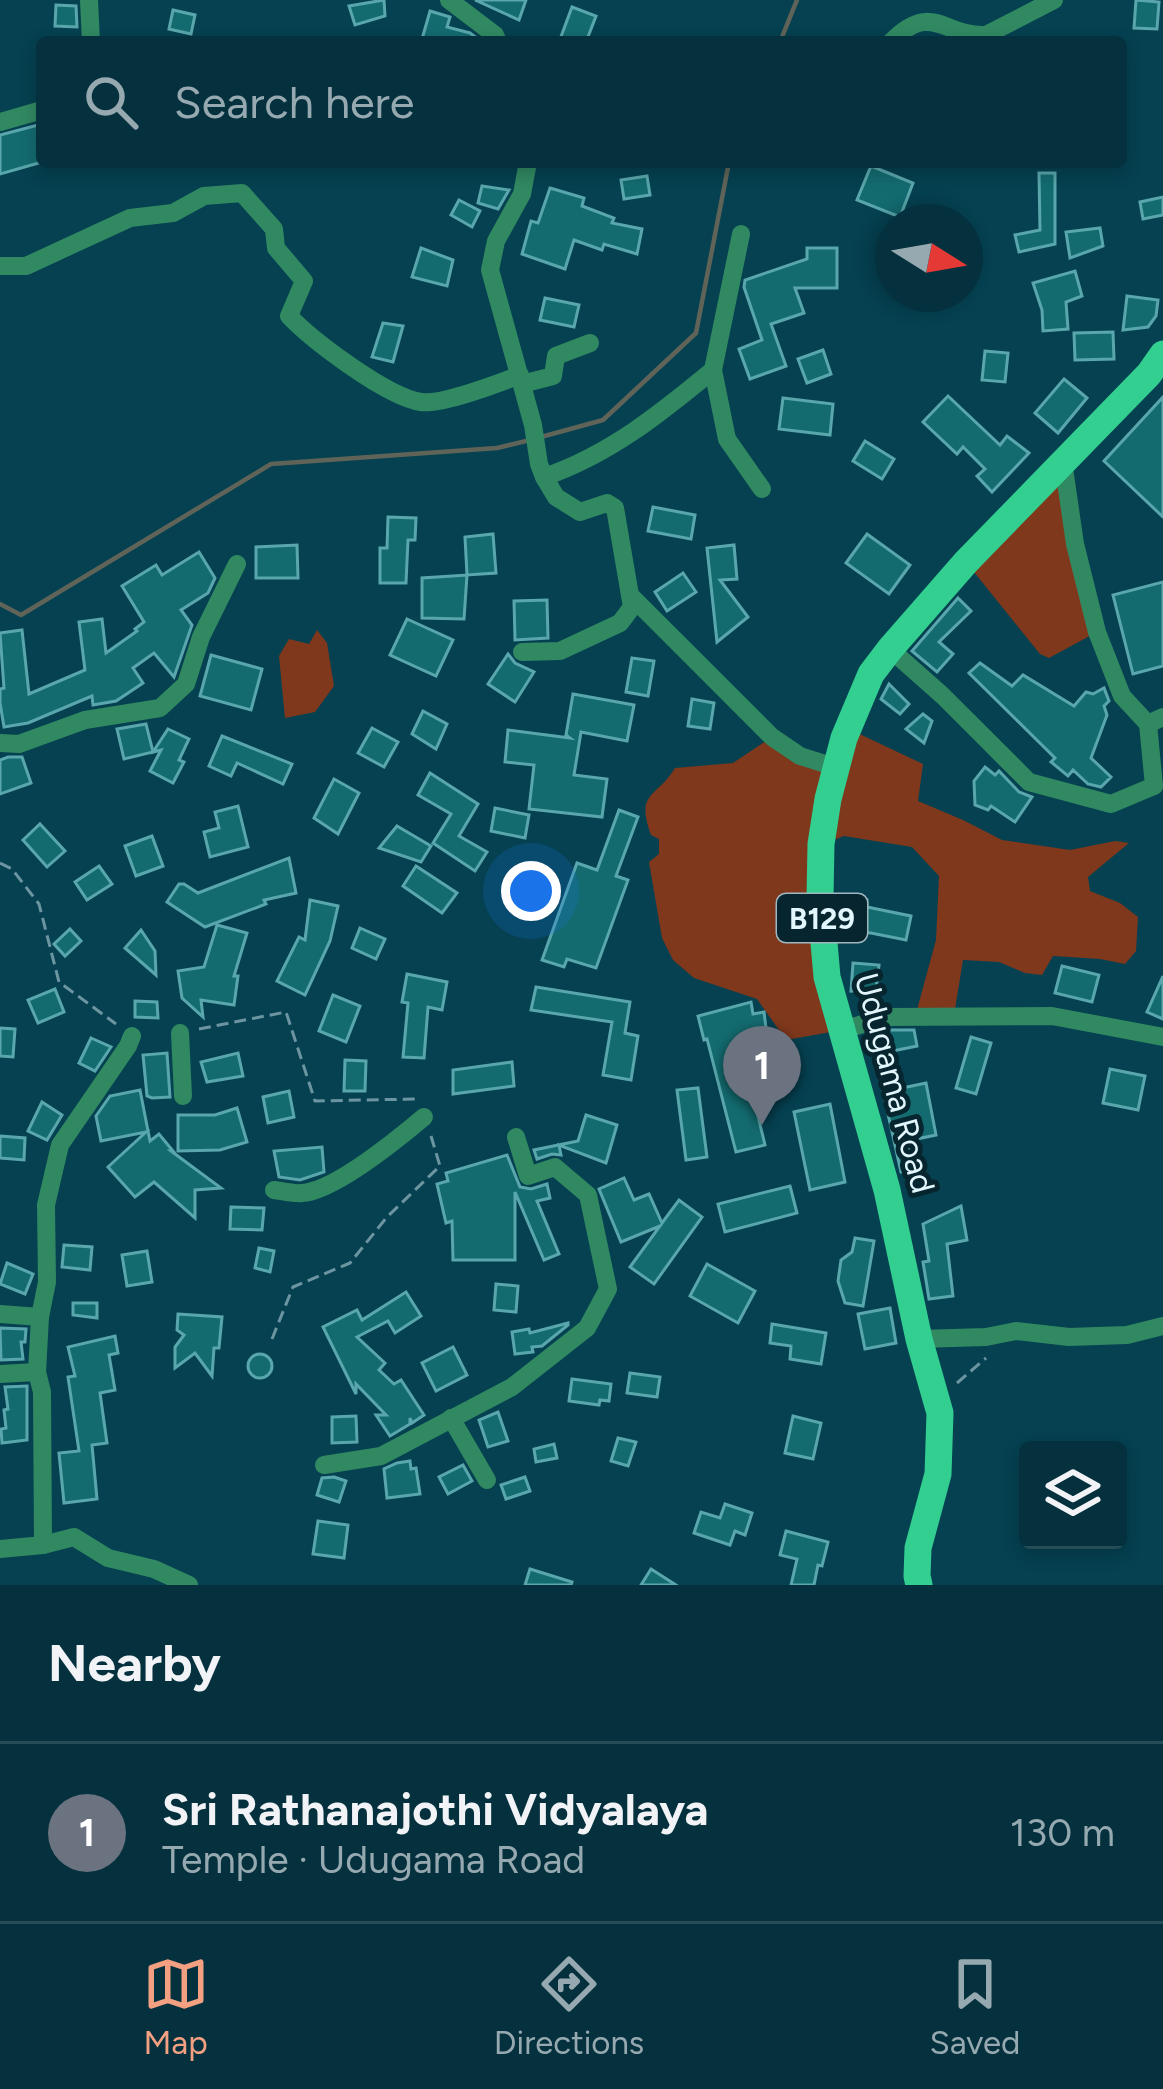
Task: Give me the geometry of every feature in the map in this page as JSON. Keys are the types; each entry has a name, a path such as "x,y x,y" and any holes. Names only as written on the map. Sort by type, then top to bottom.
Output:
{"main road":[{"name":"Udugama Road","path":"919,1585 918,1548 938,1474 937,1400 887,1190 827,976 821,844 835,767 871,674 890,649 1163,354"}],"street":[{"path":"89,0 91,36"},
{"path":"449,0 495,36"},
{"path":"896,36 916,18 940,19 975,36 986,35 1054,0"},
{"path":"0,122 36,112"},
{"path":"522,652 560,651 620,623 632,607 615,508 608,503 580,512 556,497 542,474 533,424 490,271 496,241 522,194 527,168"},
{"path":"0,266 26,266 130,218 173,213 204,196 242,193 274,229 276,248 304,281 289,316 383,387 423,403 553,376 556,356 590,344"},
{"path":"741,234 713,370 727,439 762,489"},
{"path":"542,474 577,466 653,419 713,370"},
{"path":"890,649 1029,782 1111,803 1154,786 1156,720 1122,696 1096,632 1063,461"},
{"path":"0,743 19,744 85,720 160,708 186,684 202,637 237,565"},
{"path":"629,595 772,737 800,756 835,767"},
{"path":"842,1030 887,1017 1052,1016 1163,1037"},
{"path":"180,1033 183,1096"},
{"path":"43,1544 42,1392 37,1372 47,1282 46,1204 60,1144 132,1036"},
{"path":"274,1190 304,1193 329,1185 424,1117"},
{"path":"324,1465 381,1456 512,1388 587,1328 608,1289 588,1195 555,1167 528,1176 516,1137"},
{"path":"0,1314 40,1318"},
{"path":"919,1339 1016,1331 1069,1337 1127,1335 1163,1327"},
{"path":"0,1374 37,1372"},
{"path":"451,1418 487,1480"},
{"path":"0,1550 74,1537 108,1558 154,1569 189,1585"}],"path":[{"path":"0,863 12,869 39,904 59,982 132,1036"},
{"path":"180,1033 286,1012 315,1102 416,1099 440,1166 387,1217 350,1263 293,1287 272,1339"},
{"path":"937,1400 985,1359"}],"shaded area":[{"path":"1063,461 1097,632 1049,658 1040,654 966,562"},
{"path":"317,630 327,643 334,686 315,712 285,718 279,656 289,639 309,644"},
{"path":"849,729 923,764 918,801 1002,840 1070,850 1115,841 1129,843 1088,877 1090,891 1120,903 1138,917 1136,951 1125,964 1053,956 1042,975 999,962 963,960 954,1015 915,1017 936,940 939,876 912,847 844,836 821,845 842,1030 786,1040 757,999 694,978 673,960 662,938 649,862 659,854 659,839 651,835 645,810 650,796 675,768 733,763 772,737 835,767"}],"building":[{"path":"384,0 385,16 355,25 349,6"},
{"path":"475,0 526,0 519,20"},
{"path":"1136,0 1159,2 1157,29 1134,28"},
{"path":"56,5 76,6 77,27 55,26"},
{"path":"572,7 596,16 588,36 561,36"},
{"path":"173,10 195,15 191,34 169,29"},
{"path":"430,11 450,17 447,27 474,36 423,36"},
{"path":"36,126 36,164 0,174 0,135"},
{"path":"870,168 913,183 905,204 875,207 857,200"},
{"path":"1039,173 1055,173 1055,244 1019,252 1015,235 1040,230"},
{"path":"647,176 650,195 624,199 621,180"},
{"path":"482,186 509,190 498,209 478,203"},
{"path":"550,188 584,198 582,206 614,218 612,223 642,229 637,254 604,244 602,250 574,240 565,269 522,254 531,221 538,223"},
{"path":"1163,197 1163,215 1143,219 1140,202"},
{"path":"459,200 480,211 472,227 451,215"},
{"path":"1100,228 1103,246 1070,258 1066,232"},
{"path":"421,248 453,260 447,286 412,277"},
{"path":"807,248 837,248 837,288 795,288 804,313 771,324 786,366 750,379 739,349 762,340 745,280 807,259"},
{"path":"1075,271 1082,296 1066,302 1068,329 1043,331 1033,283"},
{"path":"1127,296 1158,300 1156,316 1148,327 1123,330"},
{"path":"545,298 579,305 574,327 540,320"},
{"path":"383,323 403,326 393,362 372,357"},
{"path":"1113,332 1114,359 1075,360 1074,333"},
{"path":"823,350 831,374 807,383 798,359"},
{"path":"985,351 1008,353 1005,382 982,380"},
{"path":"1064,379 1087,398 1058,433 1035,413"},
{"path":"948,396 1000,445 1007,436 1029,453 992,492 977,476 985,469 963,447 957,454 923,422"},
{"path":"1163,397 1163,517 1104,461"},
{"path":"783,398 833,404 830,435 779,429"},
{"path":"865,441 894,459 882,479 853,461"},
{"path":"653,507 695,515 691,539 648,531"},
{"path":"388,517 416,518 415,540 408,540 406,583 380,583 380,548 387,548"},
{"path":"493,534 496,573 467,575 465,537"},
{"path":"867,534 910,565 889,594 846,563"},
{"path":"297,545 298,578 256,578 256,547"},
{"path":"734,545 737,579 720,580 748,617 717,642 707,548"},
{"path":"199,552 215,578 208,593 181,610 192,625 174,677 154,653 133,668 143,683 116,701 93,705 92,696 28,723 4,727 0,633 22,630 29,694 85,670 79,622 102,619 106,653 137,631 144,622 122,586 156,565 162,575"},
{"path":"683,573 696,592 667,611 655,592"},
{"path":"467,575 464,619 422,618 422,578"},
{"path":"1163,582 1163,666 1133,674 1113,595"},
{"path":"958,598 971,611 939,642 953,654 937,672 912,651"},
{"path":"547,600 548,638 515,640 514,601"},
{"path":"407,619 453,640 436,676 390,655"},
{"path":"508,654 534,672 515,702 488,684"},
{"path":"211,655 262,669 251,710 200,696"},
{"path":"632,658 654,661 648,696 626,692"},
{"path":"980,663 1012,686 1023,675 1074,706 1086,692 1104,688 1107,715 1091,758 1111,777 1101,787 1088,784 1073,770 1068,776 1051,762 1055,758 969,673"},
{"path":"889,684 909,704 900,714 881,699"},
{"path":"573,694 634,705 627,741 581,732 574,775 607,779 602,817 529,809 534,765 505,762 508,730 570,738 566,735"},
{"path":"692,699 714,703 710,729 688,726"},
{"path":"423,711 447,724 436,749 412,734"},
{"path":"923,714 932,721 924,743 906,729"},
{"path":"146,724 153,752 124,759 117,729"},
{"path":"372,728 398,742 384,767 358,753"},
{"path":"168,729 189,739 173,783 150,771 161,750 153,752"},
{"path":"222,736 292,764 283,784 237,763 231,776 209,766"},
{"path":"22,757 31,783 0,794 0,760"},
{"path":"985,767 995,775 999,771 1019,792 1032,797 1015,822 991,806 988,810 975,805 974,781"},
{"path":"430,773 478,804 459,836 487,852 475,871 433,843 451,814 418,795"},
{"path":"334,779 359,793 338,834 314,818"},
{"path":"238,806 248,847 210,857 204,832 219,828 215,812"},
{"path":"495,808 529,815 525,838 491,831"},
{"path":"619,810 638,817 616,876 628,880 596,968 567,959 564,967 542,960 577,863 597,870"},
{"path":"40,824 65,851 47,867 23,840"},
{"path":"397,826 431,846 421,862 379,848"},
{"path":"152,836 163,866 136,876 125,846"},
{"path":"289,858 296,893 264,900 266,904 205,927 167,902 179,884 198,893"},
{"path":"99,866 112,884 87,900 75,882"},
{"path":"416,866 457,893 442,913 403,886"},
{"path":"840,899 867,900 867,907 911,916 906,940 841,932"},
{"path":"310,900 338,906 330,941 305,995 277,981 299,937 305,940"},
{"path":"217,925 247,933 234,976 238,976 234,1005 201,1000 203,1017 182,998 178,971 204,967"},
{"path":"360,928 385,939 376,959 352,948"},
{"path":"70,929 81,941 65,956 54,944"},
{"path":"141,930 155,951 156,975 125,948"},
{"path":"853,963 879,965 876,989 851,991"},
{"path":"1062,966 1099,975 1092,1002 1055,993"},
{"path":"407,974 447,982 442,1010 428,1007 424,1058 403,1057 408,1003 402,1002"},
{"path":"1163,976 1163,1019 1147,1012"},
{"path":"536,987 630,1002 625,1033 638,1036 631,1080 603,1075 612,1022 531,1010"},
{"path":"55,989 64,1012 38,1023 28,1000"},
{"path":"333,995 360,1006 346,1042 319,1031"},
{"path":"135,1001 157,1002 158,1018 135,1017"},
{"path":"751,1002 753,1014 764,1012 766,1028 756,1029 758,1039 740,1043 765,1145 736,1152 698,1016"},
{"path":"0,1028 15,1029 13,1057 0,1056"},
{"path":"914,1030 917,1046 878,1054 874,1035"},
{"path":"971,1037 991,1043 976,1094 956,1088"},
{"path":"91,1038 111,1047 95,1071 79,1063"},
{"path":"167,1053 170,1097 152,1098 147,1096 143,1055"},
{"path":"238,1053 243,1076 207,1082 201,1062"},
{"path":"345,1060 366,1061 365,1091 344,1091"},
{"path":"512,1062 514,1086 453,1094 453,1070"},
{"path":"1110,1069 1145,1076 1138,1110 1103,1103"},
{"path":"926,1083 936,1135 907,1141 913,1169 901,1172 883,1092"},
{"path":"698,1088 707,1157 686,1160 677,1090"},
{"path":"140,1090 150,1141 159,1134 171,1151 221,1188 195,1190 195,1218 154,1182 135,1197 108,1167 146,1132 101,1141 96,1116 110,1096"},
{"path":"289,1091 294,1117 268,1123 263,1097"},
{"path":"42,1102 62,1115 47,1140 28,1131"},
{"path":"830,1104 845,1182 810,1190 794,1112"},
{"path":"237,1108 247,1142 220,1150 178,1151 178,1115 215,1115"},
{"path":"586,1115 617,1125 606,1163 559,1145 561,1155 537,1159 534,1150 578,1141"},
{"path":"0,1136 25,1138 24,1160 0,1158"},
{"path":"322,1147 324,1172 300,1180 279,1177 274,1151"},
{"path":"507,1155 520,1187 547,1184 550,1198 537,1201 559,1254 544,1260 515,1192 515,1260 453,1260 452,1221 446,1223 437,1184 448,1181 446,1173"},
{"path":"624,1178 634,1200 649,1194 662,1223 679,1200 702,1217 654,1284 630,1267 660,1226 621,1242 599,1189"},
{"path":"790,1186 797,1213 725,1232 718,1204"},
{"path":"961,1206 967,1240 947,1244 953,1296 929,1299 923,1224"},
{"path":"231,1207 264,1208 262,1230 230,1229"},
{"path":"855,1238 874,1241 863,1306 845,1303 838,1281 841,1260 852,1252"},
{"path":"64,1245 92,1247 90,1270 62,1267"},
{"path":"259,1248 274,1251 270,1272 255,1268"},
{"path":"147,1251 152,1282 127,1286 122,1255"},
{"path":"7,1263 33,1274 25,1294 0,1284"},
{"path":"707,1264 755,1291 738,1323 690,1296"},
{"path":"496,1284 518,1286 516,1312 494,1310"},
{"path":"406,1292 421,1316 395,1333 388,1321 357,1337 385,1363 379,1370 394,1384 401,1380 424,1415 412,1423 410,1418 410,1424 390,1436 376,1415 386,1415 356,1384 356,1394 323,1327 357,1310 362,1320"},
{"path":"73,1303 97,1303 97,1318 73,1315"},
{"path":"890,1308 896,1343 865,1349 858,1314"},
{"path":"178,1314 222,1317 212,1376 195,1353 175,1368 175,1347 184,1335 177,1330"},
{"path":"568,1323 542,1346 532,1347 533,1352 515,1354 512,1332 529,1329 530,1333"},
{"path":"772,1324 826,1333 821,1364 790,1359 791,1346 770,1343"},
{"path":"0,1328 26,1329 25,1342 21,1342 23,1359 1,1360"},
{"path":"115,1336 118,1353 109,1355 115,1390 100,1393 107,1443 92,1445 97,1499 64,1503 59,1453 79,1451 68,1377 75,1376 68,1347"},
{"path":"453,1347 467,1375 436,1391 422,1363"},
{"path":"260,1354 269,1357 269,1375 260,1378 251,1375 248,1366 251,1357"},
{"path":"630,1373 660,1377 657,1397 627,1393"},
{"path":"572,1379 611,1384 609,1401 600,1400 599,1405 569,1401"},
{"path":"27,1386 27,1440 2,1443 4,1410 8,1409 5,1387"},
{"path":"498,1412 508,1441 488,1447 479,1420"},
{"path":"356,1416 357,1442 332,1443 332,1417"},
{"path":"793,1416 821,1423 813,1459 785,1453"},
{"path":"618,1438 636,1442 628,1466 611,1461"},
{"path":"554,1444 557,1458 536,1462 534,1449"},
{"path":"410,1461 411,1469 416,1468 420,1494 387,1498 384,1469"},
{"path":"463,1465 472,1481 448,1494 439,1477"},
{"path":"525,1477 530,1491 506,1499 501,1485"},
{"path":"322,1478 346,1481 339,1502 317,1495"},
{"path":"725,1504 752,1513 745,1535 735,1531 730,1545 694,1533 701,1512 720,1518"},
{"path":"318,1521 348,1525 344,1558 313,1554"},
{"path":"786,1531 828,1542 814,1585 791,1585 797,1559 780,1555"},
{"path":"530,1569 572,1582 571,1585 525,1585"},
{"path":"651,1569 676,1585 641,1585"}],"waterway":[{"path":"782,36 797,0"},
{"path":"541,437 603,420 696,333 728,168"},
{"path":"0,604 21,615 271,464 497,448 530,440"}],"place":[{"name":"Sri Rathanajothi Vidyalaya","path":"762,1125"}]}
